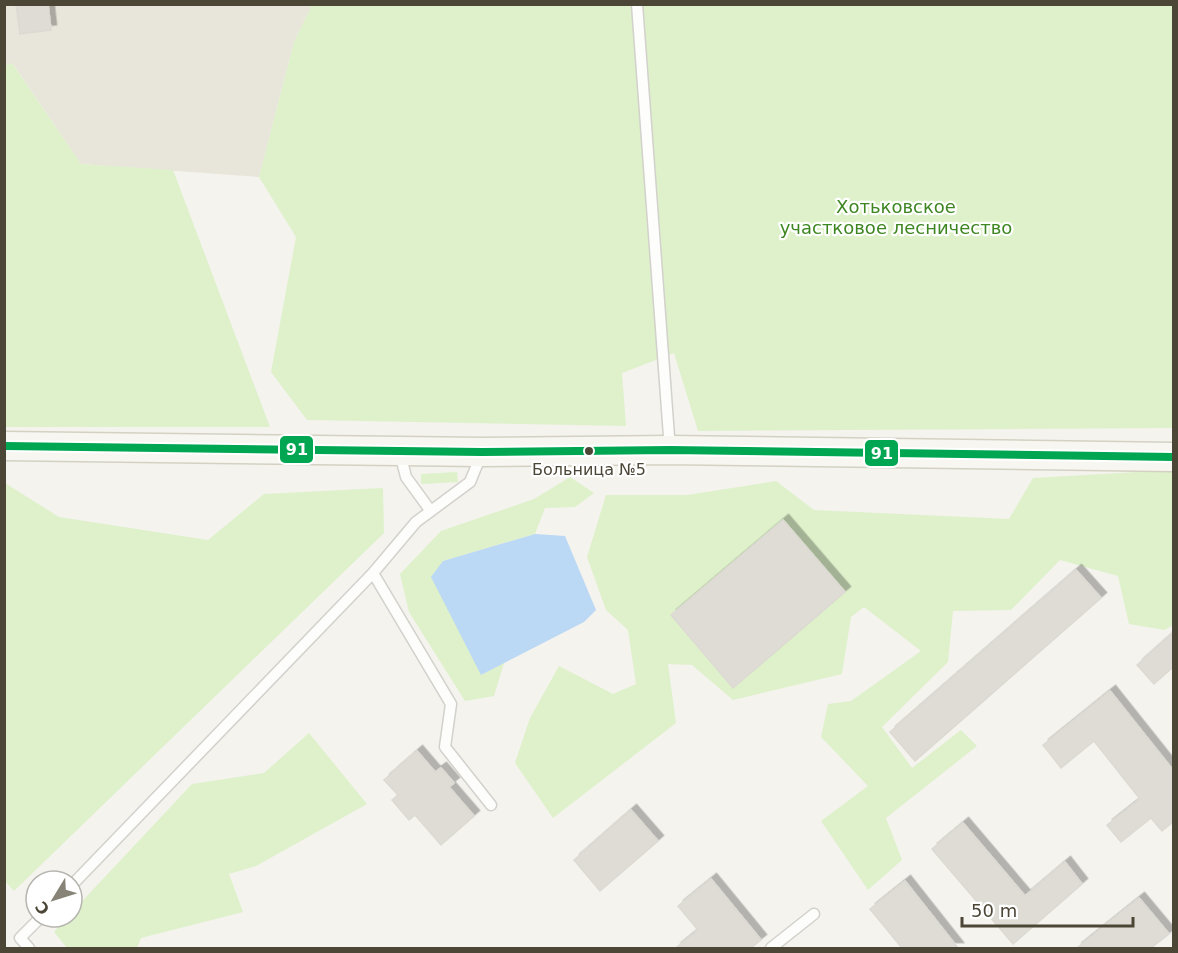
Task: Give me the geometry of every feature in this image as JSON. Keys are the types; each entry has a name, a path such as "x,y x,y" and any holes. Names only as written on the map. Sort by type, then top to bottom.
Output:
{"street":[{"path":"4,446 482,452 670,450 1173,457"}],"lane":[{"path":"637,4 670,450"},
{"path":"399,451 406,477 430,510"},
{"path":"84,873 373,573 416,522 470,483 482,452"},
{"path":"373,573 451,704 446,747 492,805"},
{"path":"771,948 814,914"},
{"path":"29,929 20,938 29,948"}],"shaded area":[{"path":"5,5 312,5 294,42 259,177 81,164 13,64 5,66"}],"green space":[{"name":"Хотьковское участковое лесничество","path":"312,5 1173,5 1173,428 698,431 674,353 622,373 626,426 307,420 271,372 296,237 259,177 294,42"},
{"path":"12,63 81,164 173,170 270,427 5,427 4,66"},
{"path":"1173,470 1173,625 1165,630 1129,624 1118,576 1060,560 1011,610 953,611 948,662 882,727 912,768 961,730 977,746 886,818 902,860 868,890 821,821 868,786 821,737 828,704 851,701 921,651 864,607 851,617 842,674 733,700 692,665 668,664 676,723 553,818 515,763 530,718 559,666 613,694 636,684 628,630 606,610 587,557 606,495 687,495 776,481 814,510 1009,519 1033,478"},
{"path":"457,472 458,482 421,484 421,474"},
{"path":"570,477 594,493 575,507 545,508 535,534 443,561 481,675 504,663 494,696 465,701 409,612 400,574 441,531 534,499"},
{"path":"5,483 59,517 208,540 264,494 383,488 384,533 37,869 24,869 24,881 14,891 4,880"},
{"path":"309,733 367,804 256,866 229,874 243,912 141,938 137,948 67,948 54,932 57,929 84,929 84,899 192,784 264,773"}],"water":[{"path":"535,534 565,536 596,610 584,622 481,675 431,577 443,561"}],"building":[{"path":"16,4 48,4 51,30 20,34"},
{"path":"783,520 845,592 733,688 671,615"},
{"path":"1076,570 1101,598 915,761 890,732"},
{"path":"1173,633 1173,667 1154,684 1137,665"},
{"path":"1110,691 1173,770 1173,822 1162,831 1151,818 1121,842 1107,825 1140,799 1094,741 1061,768 1043,745"},
{"path":"417,751 435,772 441,768 454,783 449,787 474,816 441,845 415,815 409,820 392,800 398,795 384,780"},
{"path":"631,810 658,841 600,891 574,860"},
{"path":"963,823 1025,896 1065,862 1082,884 1013,944 932,849"},
{"path":"711,879 761,940 751,948 676,948 698,930 678,906"},
{"path":"905,881 958,948 902,948 870,909"},
{"path":"1139,898 1169,934 1151,948 1077,948"}],"transit line":[{"name":"91","path":"4,446 482,452 670,450 1174,457"}],"place":[{"name":"Больница №5","path":"589,451"}]}
